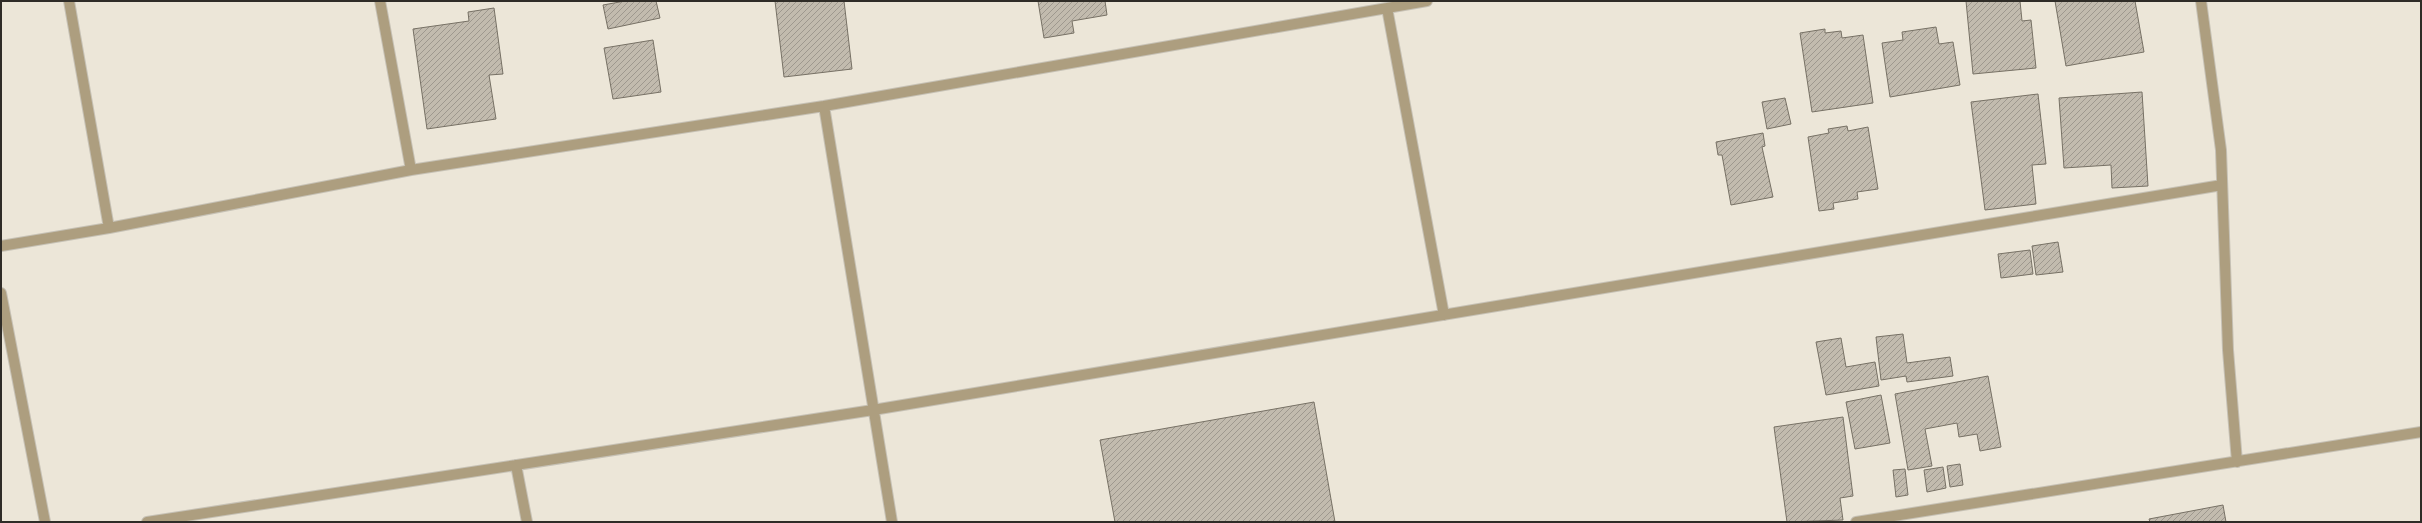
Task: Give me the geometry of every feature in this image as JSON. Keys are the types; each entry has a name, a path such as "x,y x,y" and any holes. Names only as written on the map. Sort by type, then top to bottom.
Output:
{"street":[{"path":"69,1 109,228"},
{"path":"380,1 411,170"},
{"path":"1,246 109,228 411,170 824,106 1427,1"},
{"path":"2202,1 2221,150 2228,350 2237,462"},
{"path":"1387,8 1444,315"},
{"path":"824,106 892,522"},
{"path":"147,522 873,410 2222,185"},
{"path":"1,293 45,522"},
{"path":"1856,522 2421,432"},
{"path":"516,465 527,522"}],"building":[{"path":"625,1 656,1 660,18 608,29 603,5"},
{"path":"775,1 844,1 852,69 784,77"},
{"path":"1038,1 1105,1 1107,15 1072,21 1074,33 1044,38"},
{"path":"1966,1 2020,1 2022,21 2031,20 2036,68 1973,74"},
{"path":"2055,1 2135,1 2144,52 2066,66"},
{"path":"494,8 503,74 489,75 496,119 427,129 413,29 469,21 468,12"},
{"path":"1936,27 1939,44 1953,42 1960,85 1890,97 1882,43 1903,40 1902,32"},
{"path":"1825,29 1825,33 1841,31 1842,38 1863,35 1873,103 1812,112 1800,33"},
{"path":"653,40 661,92 613,99 604,48"},
{"path":"2142,92 2148,186 2112,188 2111,165 2064,168 2059,98"},
{"path":"2038,94 2046,164 2032,165 2036,204 1985,210 1971,102"},
{"path":"1785,98 1791,124 1767,129 1762,102"},
{"path":"1847,126 1848,131 1868,127 1878,189 1857,192 1858,199 1833,203 1834,209 1819,211 1808,137 1829,133 1828,129"},
{"path":"1763,133 1765,146 1762,147 1773,197 1731,205 1722,155 1718,155 1716,142"},
{"path":"2058,242 2063,272 2036,275 2032,246"},
{"path":"2030,250 2033,274 2001,278 1998,254"},
{"path":"1903,334 1907,363 1950,357 1953,376 1907,382 1906,376 1881,380 1876,337"},
{"path":"1841,338 1846,367 1875,362 1879,386 1826,395 1816,342"},
{"path":"1988,376 2001,447 1980,451 1977,434 1959,437 1957,423 1925,429 1932,466 1908,470 1895,394"},
{"path":"1881,395 1890,443 1855,449 1846,402"},
{"path":"1314,402 1335,522 1115,522 1100,440"},
{"path":"1843,417 1853,496 1840,498 1843,520 1787,522 1774,427"},
{"path":"1960,464 1963,485 1950,487 1947,466"},
{"path":"1943,467 1946,488 1927,492 1924,470"},
{"path":"1905,469 1908,495 1896,497 1893,470"},
{"path":"2223,505 2226,522 2150,522 2149,519"}]}
